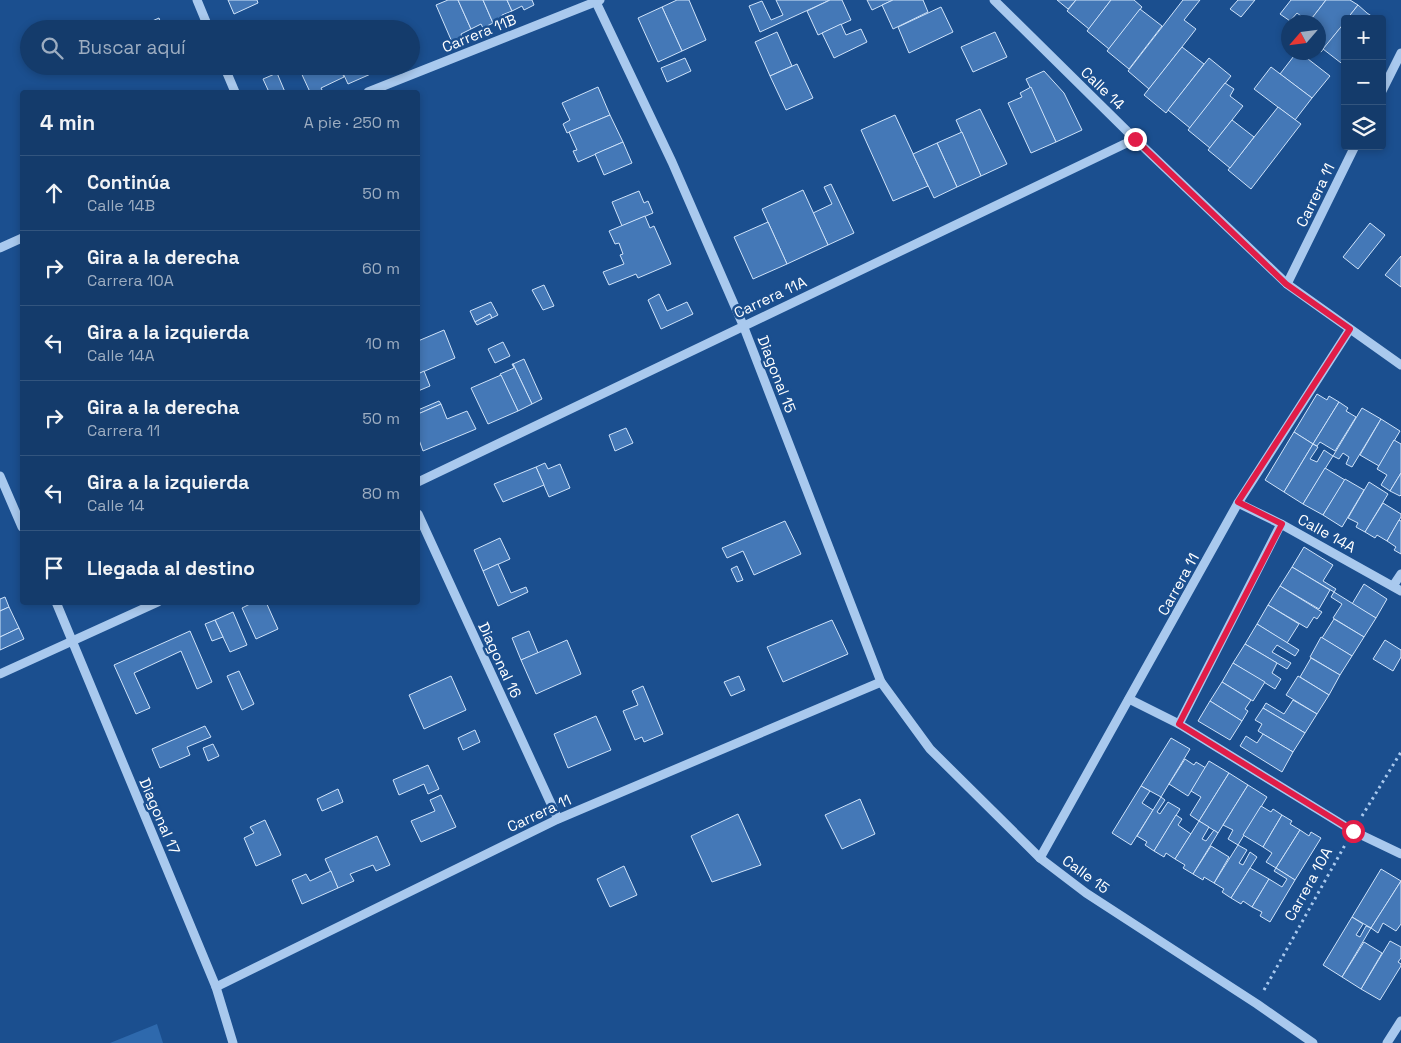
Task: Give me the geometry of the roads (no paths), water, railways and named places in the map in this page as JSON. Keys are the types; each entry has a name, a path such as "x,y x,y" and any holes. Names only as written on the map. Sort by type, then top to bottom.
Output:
{"street":[{"path":"197,0 205,20"},
{"name":"Carrera 11B","path":"420,71 597,0"},
{"name":"Diagonal 15","path":"597,0 672,162 743,325 882,682"},
{"name":"Calle 14","path":"994,0 1286,284 1401,365"},
{"path":"1386,83 1401,54"},
{"path":"228,75 234,90"},
{"name":"Carrera 11B","path":"373,90 410,75"},
{"name":"Carrera 11A","path":"420,481 1135,139"},
{"name":"Carrera 11","path":"1286,284 1353,150"},
{"path":"0,248 20,239"},
{"name":"Carrera 11","path":"1040,858 1238,502 1350,329"},
{"path":"0,476 20,522"},
{"name":"Calle 14A","path":"1238,502 1282,524 1397,589"},
{"name":"Diagonal 16","path":"420,518 558,818"},
{"path":"1179,724 1282,524"},
{"path":"1397,589 1401,574"},
{"name":"Diagonal 17","path":"57,605 216,987 233,1043"},
{"path":"0,674 152,605"},
{"name":"Carrera 11","path":"216,987 558,818 882,682"},
{"name":"Calle 15","path":"882,682 930,748 1040,858 1086,893 1257,1004 1313,1043"},
{"path":"1130,699 1179,724 1353,831 1401,854"},
{"path":"1387,1043 1401,1021"}]}
